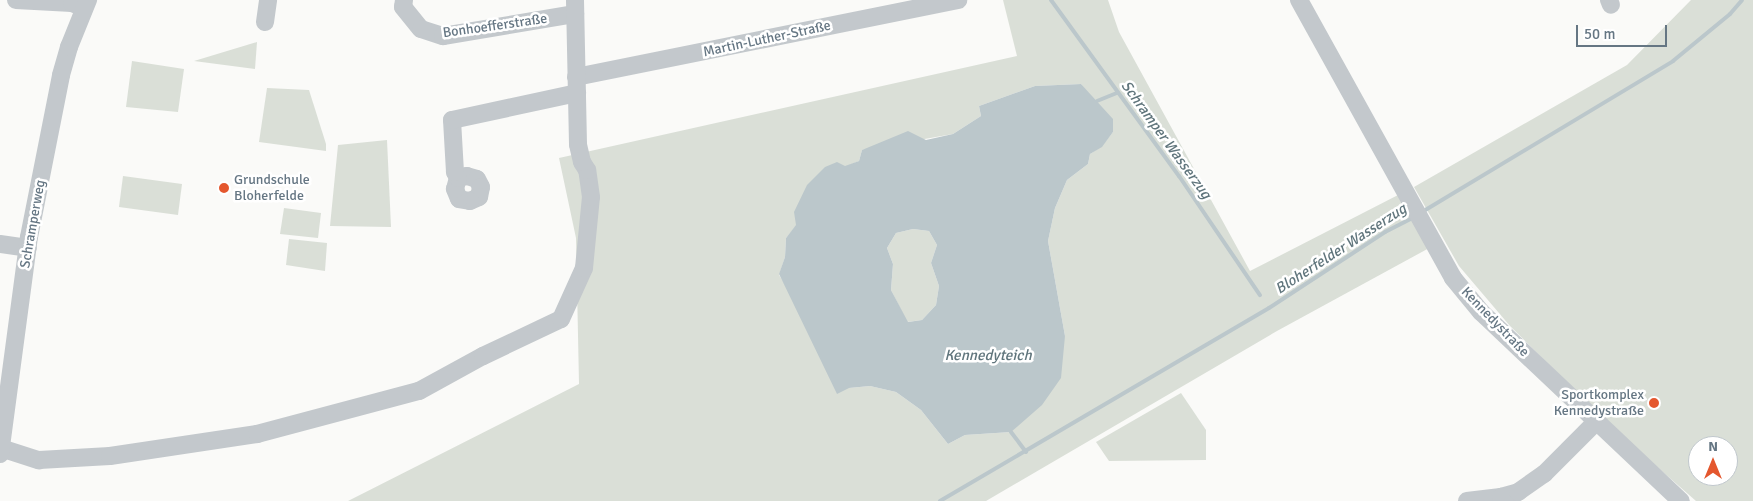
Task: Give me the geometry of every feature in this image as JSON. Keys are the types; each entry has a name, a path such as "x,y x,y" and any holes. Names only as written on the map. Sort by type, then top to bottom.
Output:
{"street":[{"path":"16,0 86,4"},
{"path":"265,22 268,0"},
{"name":"Bonhoefferstraße","path":"404,0 403,7 421,29 443,36 575,7"},
{"name":"Martin-Luther-Straße","path":"458,178 455,172 452,120 577,85 958,0"},
{"name":"Kennedystraße","path":"1299,0 1453,278 1481,312 1681,501"},
{"name":"Schramperweg","path":"1,451 28,248 62,75 69,47 86,4"},
{"path":"1,451 39,460 110,456 258,434 419,391 483,356 561,319 584,268 591,197 587,170 582,162 578,144 575,7"},
{"path":"0,244 28,248"},
{"path":"1467,501 1501,497 1518,492 1544,474 1597,421"}],"shaded area":[{"path":"1003,0 1108,0 1119,32 1250,271 1400,194 1431,247 1277,331 986,501 348,501 579,384 576,238 559,158 1017,56","holes":["1081,84 1113,132 1102,146 1090,154 1088,164 1067,180 1055,208 1048,241 1065,336 1011,432 965,435 948,444 921,410 896,392 870,386 849,388 779,275 785,257 786,238 845,167 859,161 862,150 953,134 981,116 979,106 1035,86"]},
{"path":"1691,0 1753,0 1753,501 1696,501 1615,430 1510,326 1459,266 1414,187 1627,65"},
{"path":"257,42 255,69 194,61"},
{"path":"132,61 184,69 178,112 126,107"},
{"path":"267,88 309,90 326,144 326,151 259,142"},
{"path":"387,140 391,227 330,226 338,145"},
{"path":"123,176 182,184 178,215 119,207"},
{"path":"284,208 321,213 318,238 280,234"},
{"path":"913,229 929,231 937,245 931,263 939,286 936,305 922,320 907,322 891,290 893,264 887,248 896,233"},
{"path":"289,239 327,243 325,271 286,265"},
{"path":"1181,393 1206,430 1206,460 1109,461 1096,442"}],"water":[{"name":"Kennedyteich","path":"1081,84 1113,119 1113,132 1102,147 1090,154 1088,164 1067,180 1055,208 1048,241 1065,336 1061,378 1042,405 1011,432 965,435 948,444 921,410 896,392 870,386 849,388 837,394 779,274 785,257 786,238 796,225 794,212 807,185 825,167 837,162 845,166 859,161 862,150 908,131 926,140 953,134 981,116 979,106 1035,86","holes":["913,229 929,231 937,245 931,263 939,286 936,305 922,320 908,322 891,290 893,264 887,248 896,233"]}],"waterway":[{"name":"Schramper Wasserzug","path":"1051,0 1179,176 1260,295"},
{"name":"Bloherfelder Wasserzug","path":"1422,212 1673,61 1730,14 1742,0"},
{"path":"1097,101 1117,93"},
{"name":"Bloherfelder Wasserzug","path":"940,501 1269,308 1385,232 1414,217"},
{"path":"1011,432 1026,452"}],"place":[{"name":"Grundschule Bloherfelde","path":"224,188"},
{"name":"Sportkomplex Kennedystraße","path":"1654,403"}]}
